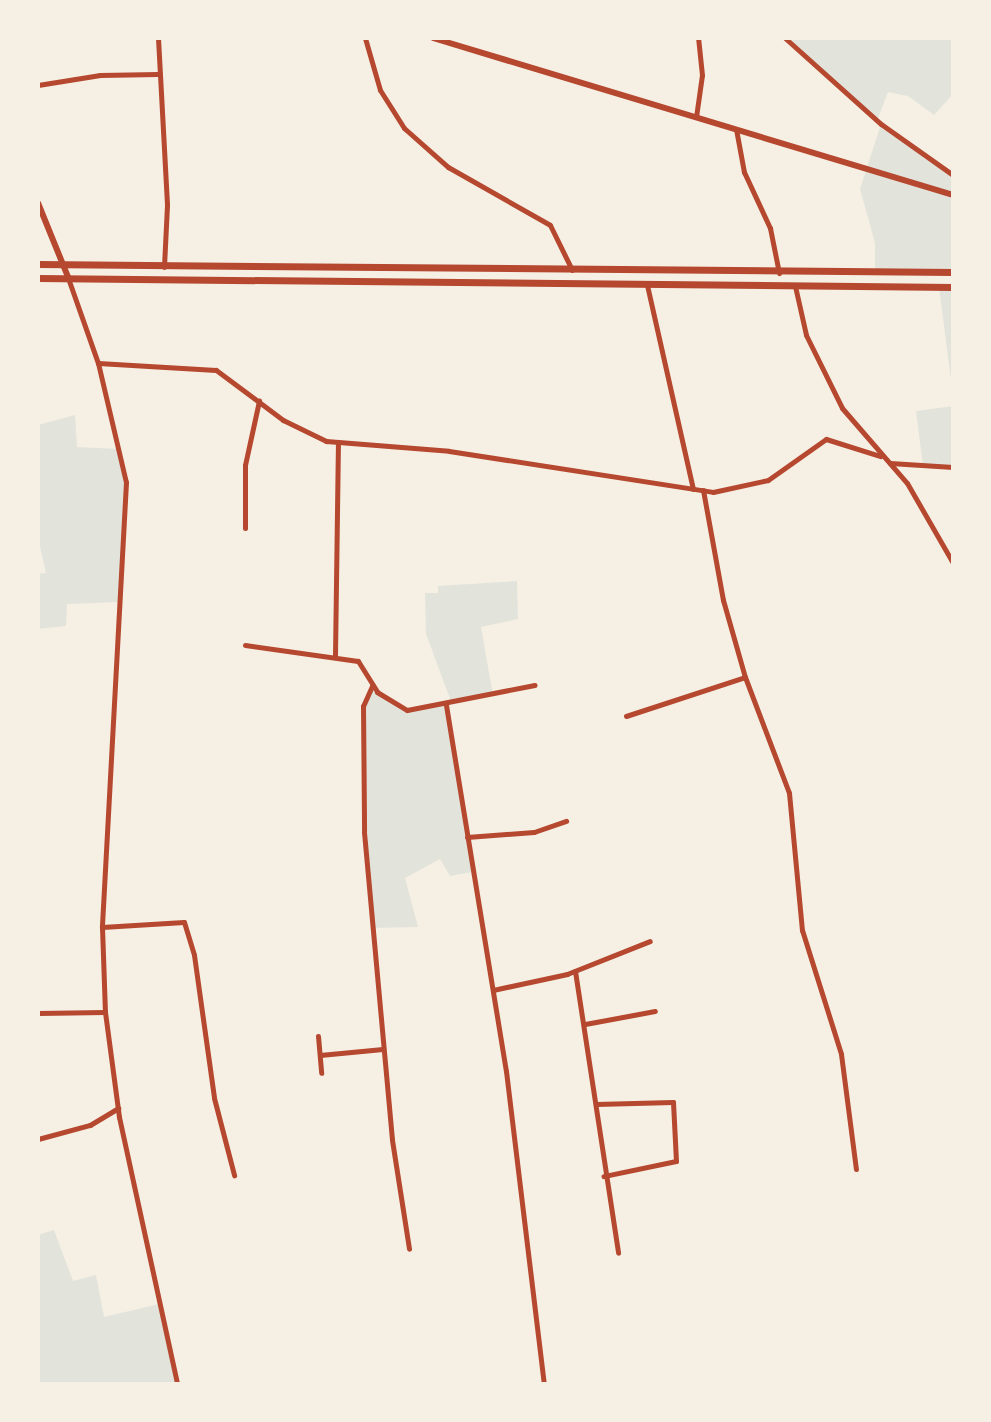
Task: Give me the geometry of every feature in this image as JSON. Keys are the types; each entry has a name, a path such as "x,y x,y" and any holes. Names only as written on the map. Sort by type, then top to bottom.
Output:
{"main road":[{"path":"38,264 779,273 953,272"},
{"path":"38,278 258,284 953,287"}],"street":[{"path":"158,38 167,205 164,267"},
{"path":"365,38 380,90 404,128 448,167 550,225 572,271"},
{"path":"433,38 953,195"},
{"path":"696,117 702,75 698,38"},
{"path":"785,38 888,130 953,175"},
{"path":"38,85 100,75 158,74"},
{"path":"736,129 744,172 770,228 779,273"},
{"path":"38,203 98,363 127,504 102,927 105,1012 118,1108 177,1384"},
{"path":"647,285 693,489"},
{"path":"795,286 806,335 829,386 880,456 922,504 953,563"},
{"path":"98,363 208,367 309,436 338,442 464,453 693,489 728,491 768,480 826,439 880,456"},
{"path":"245,528 245,465 259,401"},
{"path":"335,655 338,442"},
{"path":"889,463 953,467"},
{"path":"703,490 721,591 745,677 787,782 802,930 841,1054 856,1169"},
{"path":"245,645 335,655 363,665 372,686 391,704 407,710 446,705 535,685"},
{"path":"626,716 745,677"},
{"path":"372,686 363,706 361,769 383,1049 409,1249"},
{"path":"446,705 493,990 544,1384"},
{"path":"467,837 534,832 566,821"},
{"path":"102,927 184,922 194,955 214,1098 234,1175"},
{"path":"493,990 575,971 650,941"},
{"path":"575,971 618,1253"},
{"path":"585,1024 655,1011"},
{"path":"38,1013 105,1012"},
{"path":"318,1036 321,1073"},
{"path":"320,1055 383,1049"},
{"path":"596,1104 673,1102 674,1164 604,1176"},
{"path":"38,1139 90,1125 118,1108"}],"shaded area":[{"path":"785,38 953,38 953,94 934,115 908,96 888,92 877,121"},
{"path":"881,124 953,175 953,272 875,272 875,243 860,189"},
{"path":"939,287 953,287 953,395"},
{"path":"953,406 953,467 923,466 916,411"},
{"path":"75,415 77,447 119,449 126,482 119,602 67,604 66,626 38,629 38,574 46,573 38,538 38,425"},
{"path":"517,581 518,619 481,627 493,695 452,704 426,634 425,593 438,593 438,586"},
{"path":"372,686 400,708 446,705 472,872 450,876 440,859 405,878 418,927 371,928 363,706"},
{"path":"54,1230 73,1281 96,1275 104,1317 159,1304 177,1384 38,1384 38,1235"}]}
